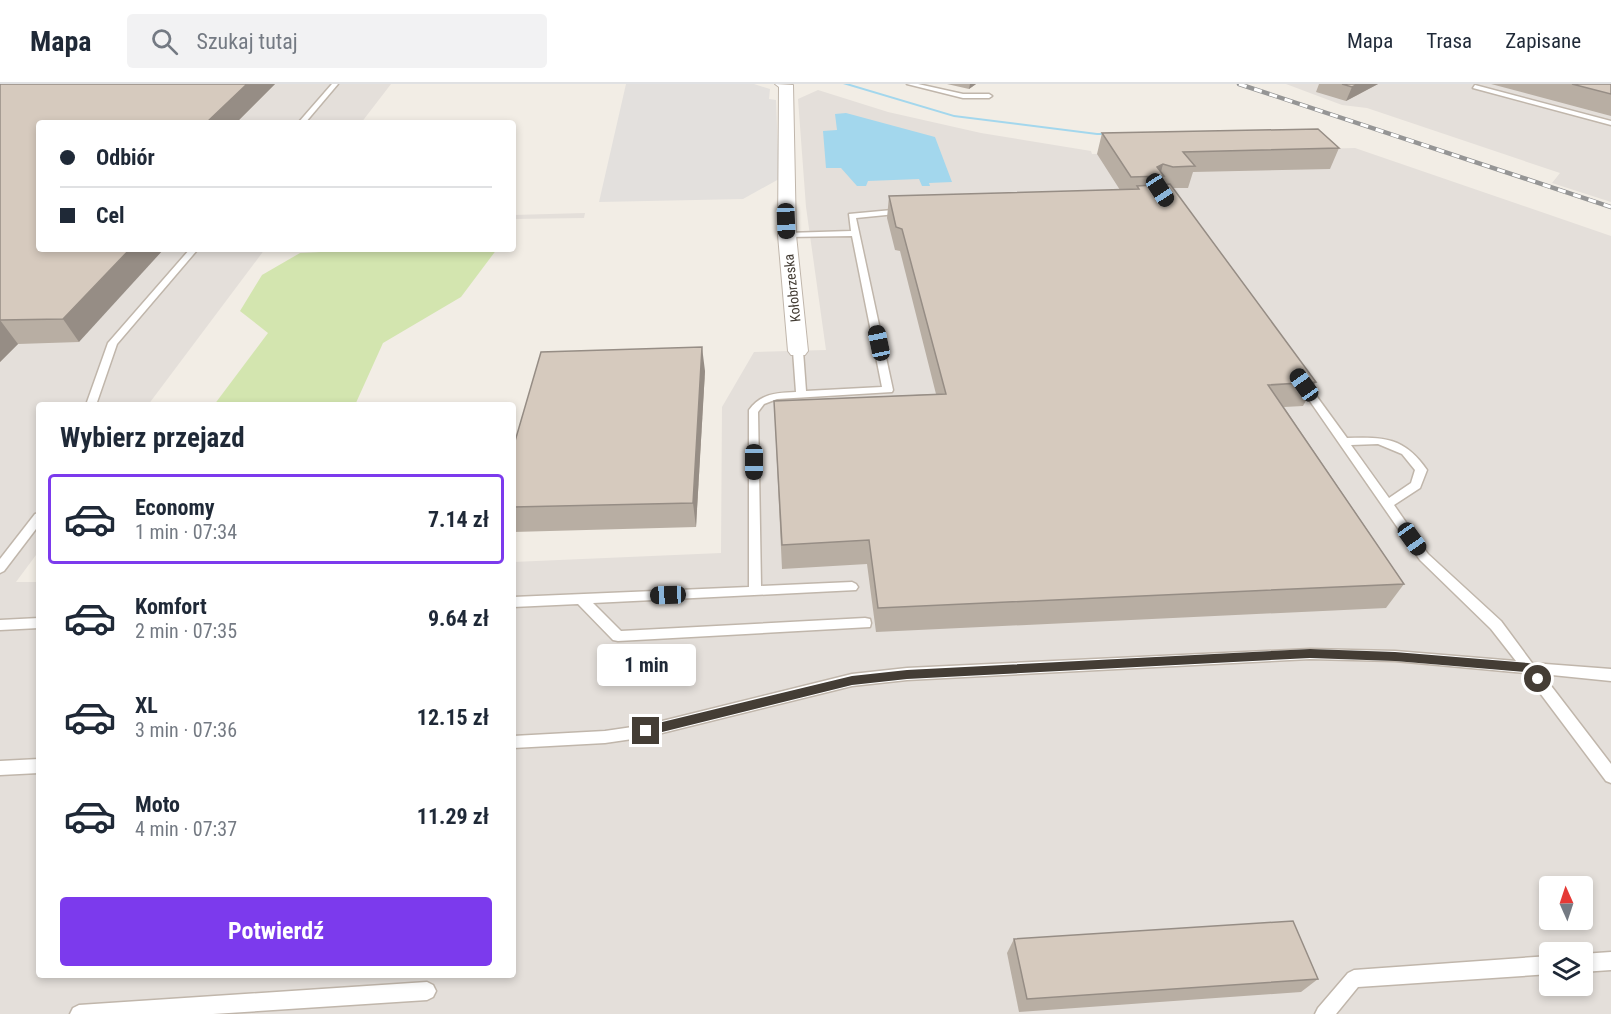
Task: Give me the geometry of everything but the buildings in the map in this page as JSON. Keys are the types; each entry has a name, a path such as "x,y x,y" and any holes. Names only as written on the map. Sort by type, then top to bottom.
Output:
{"street":[{"name":"Kołobrzeska","path":"782,84 786,85 787,235 798,351"}],"lane":[{"path":"304,120 334,84"},
{"path":"910,84 963,96 989,96"},
{"path":"1475,87 1611,123"},
{"path":"755,591 753,411 760,402 775,396 888,390 852,216 909,211"},
{"path":"787,235 856,233"},
{"path":"92,402 107,356 114,343 191,252"},
{"path":"798,351 801,393"},
{"path":"1298,376 1424,556 1496,625 1611,776"},
{"path":"1344,442 1379,441 1406,451 1421,470 1416,486 1388,504"},
{"path":"0,568 36,521"},
{"path":"516,602 852,587"},
{"path":"581,599 618,636 865,623"},
{"path":"0,625 36,623"},
{"path":"516,742 605,737 646,731 852,680 907,674 1310,654 1395,656 1611,675"},
{"path":"0,768 36,766"},
{"path":"1593,962 1611,961"},
{"path":"1324,1014 1354,979 1539,966"},
{"path":"79,1014 427,992"}],"shaded area":[{"path":"0,84 391,84 363,120 36,120 36,252 263,252 150,402 36,402 36,555 16,582 36,582 36,978 516,978 516,562 721,553 722,407 754,352 826,350 806,207 798,99 818,90 888,112 981,133 1091,151 1092,154 1355,148 1611,236 1611,1014 0,1014"},
{"path":"626,84 754,84 770,89 769,99 776,100 779,179 743,199 599,202"},
{"path":"1286,84 1611,84 1611,202 1552,183 1560,173 1367,108 1342,105"},
{"path":"585,213 584,218 516,219 516,215"}],"green space":[{"path":"495,252 461,297 383,343 356,402 216,402 268,333 240,311 262,275 300,253"}],"water":[{"path":"846,113 935,137 952,182 929,183 930,186 922,186 919,179 868,181 866,186 857,186 841,168 826,168 823,131 837,130 835,114"}],"waterway":[{"path":"845,84 954,116 1113,134"}],"railway":[{"path":"1239,84 1611,207"}],"route":[{"path":"646,731 852,680 907,674 1310,654 1395,656 1528,667 1538,679"}]}
